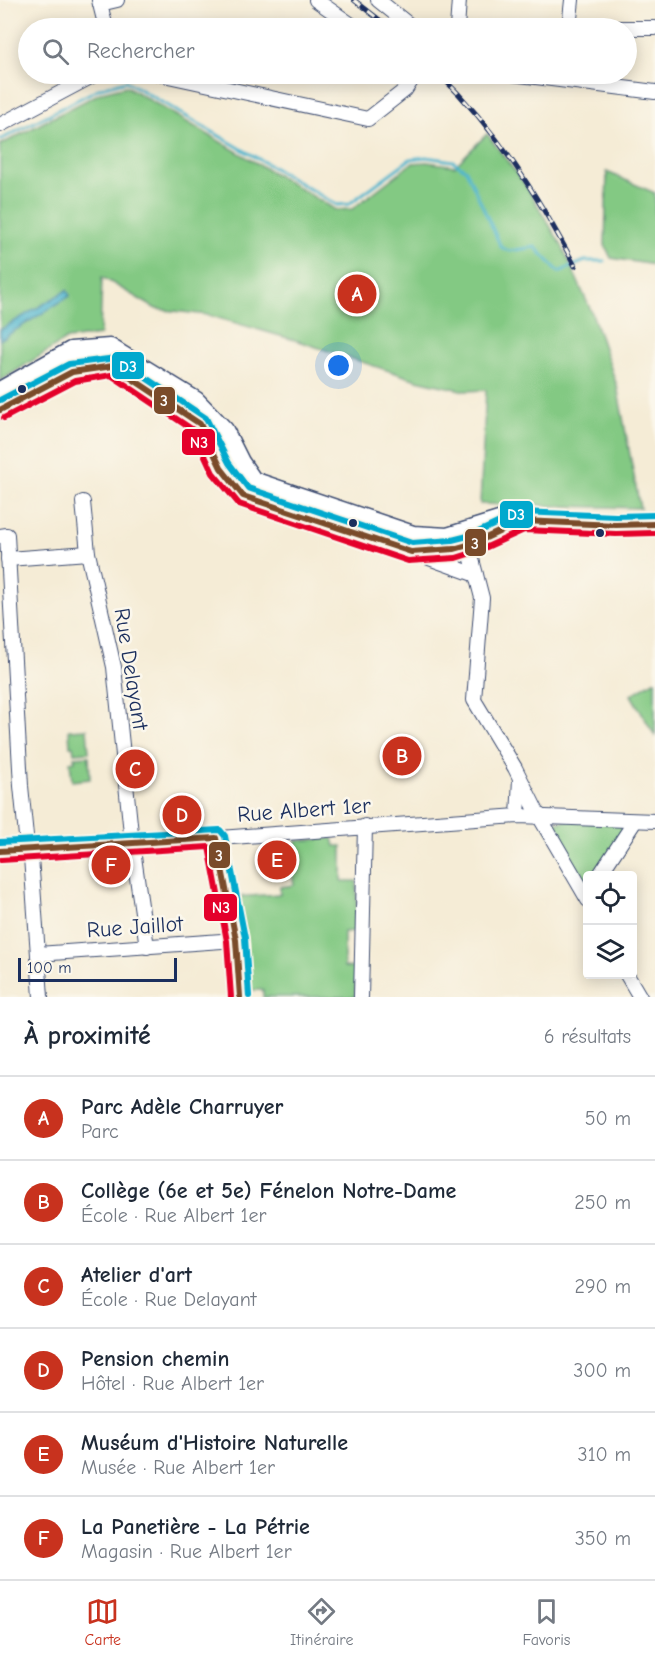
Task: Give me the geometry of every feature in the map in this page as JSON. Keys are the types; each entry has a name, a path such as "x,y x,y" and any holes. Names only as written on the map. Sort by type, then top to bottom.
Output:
{"main road":[{"path":"0,392 71,351 110,348 196,401 224,430 240,462 253,481 413,535 466,538"},
{"path":"0,410 72,372 113,366 200,424 221,468 243,496 411,552 454,549 466,538 502,520 616,525 655,524"}],"street":[{"path":"104,18 100,2 117,0"},
{"path":"316,0 342,18"},
{"path":"378,0 400,18"},
{"path":"458,18 459,0"},
{"path":"570,18 572,0"},
{"path":"637,28 655,28"},
{"path":"2,120 76,84"},
{"path":"205,84 368,119 405,90 409,84"},
{"path":"604,84 655,92"},
{"name":"Rue Delayant","path":"83,502 88,553 114,667 132,843 147,947"},
{"path":"3,536 8,560 21,786 28,849 31,857 41,997"},
{"path":"466,538 482,598 474,700 583,889"},
{"path":"411,552 476,575"},
{"path":"8,560 88,553"},
{"path":"518,816 520,779"},
{"name":"Rue Albert 1er","path":"0,850 216,838 518,816 655,821"},
{"path":"602,871 635,821"},
{"path":"361,997 365,826"},
{"path":"216,838 236,940 240,997"},
{"name":"Rue Jaillot","path":"38,954 236,940"},
{"path":"629,979 640,997"}],"green space":[{"path":"126,86 336,210 352,209 412,163 427,162 455,166 487,134 526,186 562,246 592,313 617,386 640,508 480,504 486,390 465,391 417,380 298,341 208,315 156,309 102,277 100,335 67,339 0,381 0,145 102,92"},
{"path":"607,172 655,193 655,265 611,258 605,245"},
{"path":"655,680 655,736 631,695"},
{"path":"87,729 89,752 74,753 73,746 70,746 69,730"},
{"path":"89,756 90,779 72,781 70,762 75,761 74,757"},
{"path":"582,817 635,821 602,871 583,871 583,886 545,825"},
{"path":"333,838 335,846 342,846 342,881 357,881 356,931 344,932 344,967 356,968 355,997 263,997 263,990 246,990 234,897 280,894 280,887 294,885 288,850 295,849 296,841"}],"water":[{"path":"67,290 70,296 0,340 0,330"}],"waterway":[{"path":"0,140 100,88 115,84"},
{"path":"131,84 337,205 349,204 410,159 426,157 453,161 466,170 501,247 509,251 535,247 559,272 585,261 604,261"}],"railway":[{"path":"354,0 377,18"},
{"path":"449,84 479,117 515,164 575,266"}],"transit line":[{"name":"D3","path":"0,400 69,364 116,358 206,418 229,463 248,488 412,543 452,540 472,535 521,512 616,516 655,515"},
{"name":"3","path":"0,410 72,372 113,366 200,424 221,468 243,496 411,552 454,549 475,543 522,521 616,525 655,524"},
{"name":"N3","path":"4,418 75,381 111,375 193,430 213,473 239,504 408,561 456,558 478,551 524,530 616,534 655,533"},
{"name":"D3","path":"0,842 220,830 225,836 245,938 249,996"},
{"name":"3","path":"0,851 216,838 236,940 240,997"},
{"name":"N3","path":"1,860 209,847 227,941 231,997"}],"place":[{"name":"Parc Adèle Charruyer","path":"357,294"},
{"name":"Collège (6e et 5e) Fénelon Notre-Dame","path":"402,756"},
{"name":"Atelier d'art","path":"135,769"},
{"name":"Pension chemin","path":"182,815"},
{"name":"Muséum d'Histoire Naturelle","path":"277,860"},
{"name":"La Panetière - La Pétrie","path":"111,865"}]}
